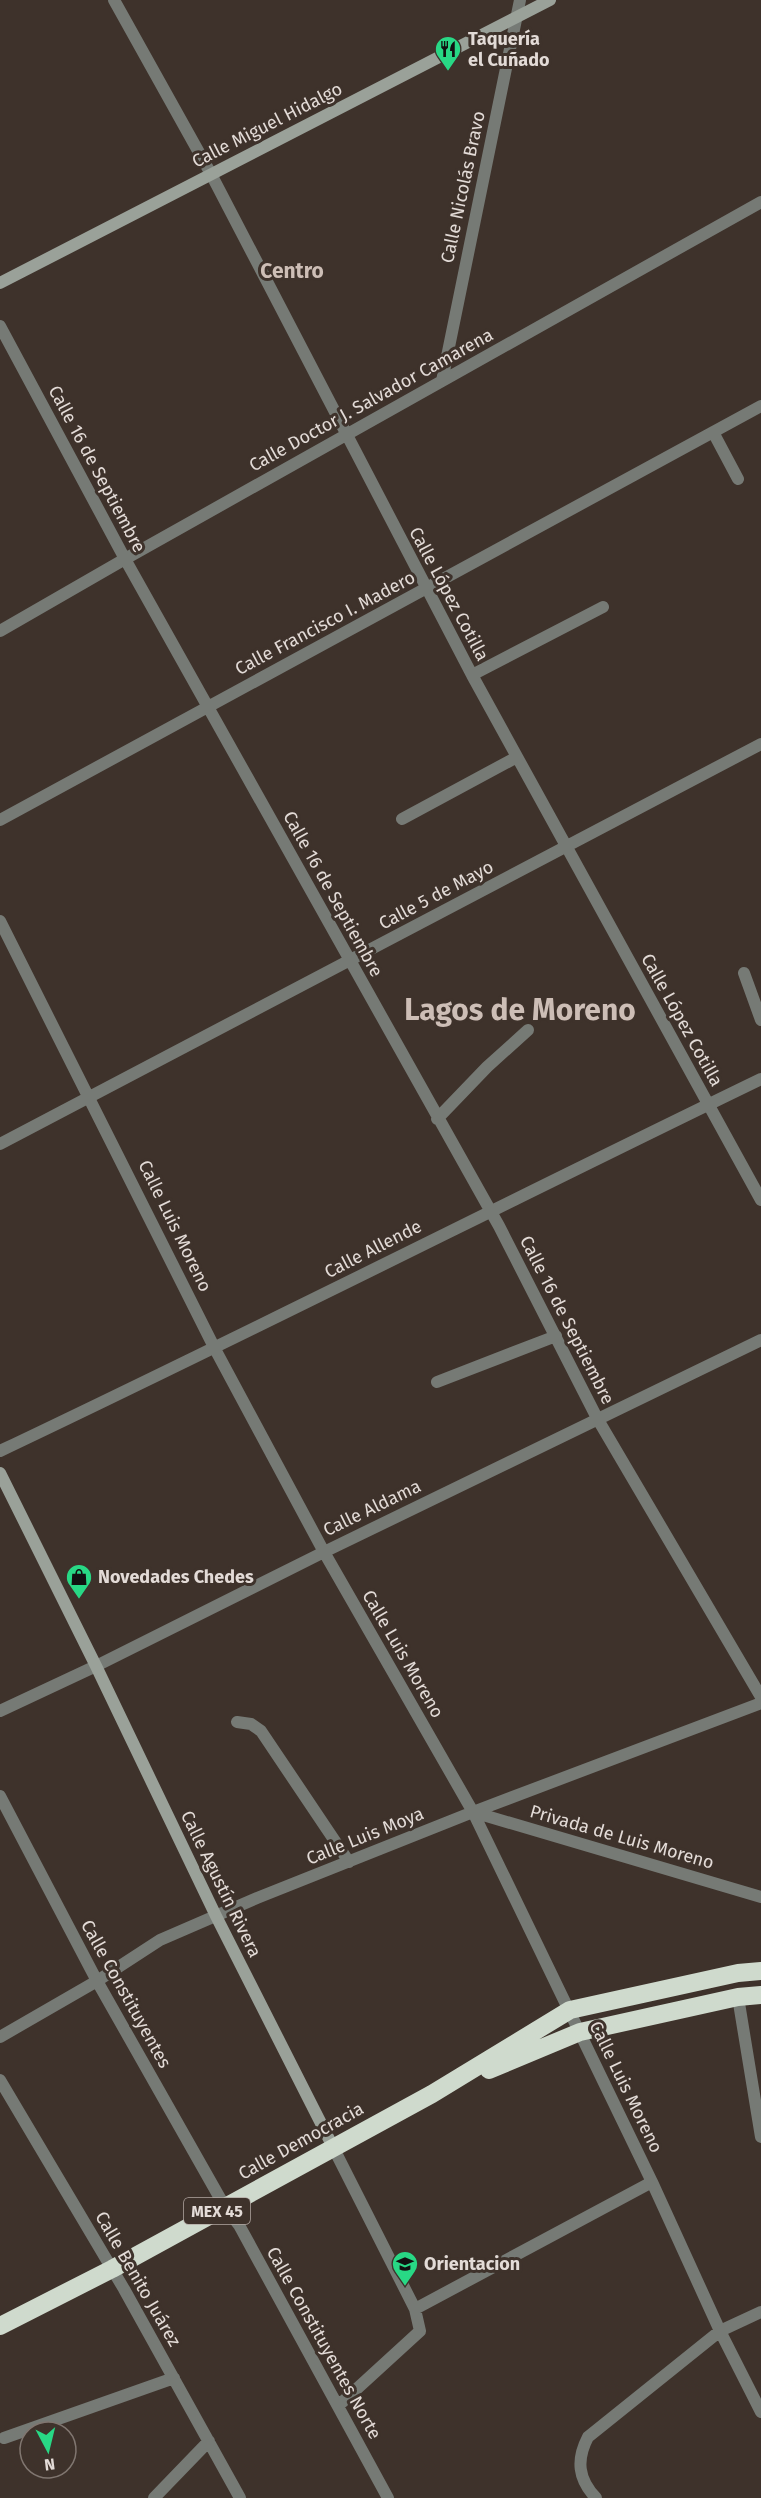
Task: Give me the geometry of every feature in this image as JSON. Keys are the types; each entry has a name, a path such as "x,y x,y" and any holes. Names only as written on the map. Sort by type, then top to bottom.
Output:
{"highway":[{"name":"Calle Democracia","path":"0,2326 112,2269 432,2094 570,2010 738,1973 761,1971"},
{"name":"Calle Democracia","path":"432,2094 580,2032 738,1996 761,1995"}],"main road":[{"name":"Calle Miguel Hidalgo","path":"0,283 550,0"},
{"name":"Calle Agustín Rivera","path":"0,1473 216,1916 333,2147"}],"street":[{"name":"Calle López Cotilla","path":"114,0 211,174 472,675 761,1200"},
{"name":"Calle Nicolás Bravo","path":"442,381 520,0"},
{"name":"Calle Doctor J. Salvador Camarena","path":"0,631 761,202"},
{"name":"Calle 16 de Septiembre","path":"0,326 125,559 490,1210 597,1418 761,1697"},
{"name":"Calle Francisco I. Madero","path":"0,820 761,406"},
{"path":"713,432 738,479"},
{"path":"472,675 603,607"},
{"name":"Calle 5 de Mayo","path":"0,1144 761,744"},
{"path":"402,819 517,757"},
{"name":"Calle Luis Moreno","path":"0,921 215,1349 324,1552 473,1812 652,2182 720,2331 761,2412"},
{"path":"744,973 761,1020"},
{"path":"437,1119 487,1067 528,1030"},
{"name":"Calle Allende","path":"0,1451 215,1349 490,1210 761,1079"},
{"path":"437,1382 556,1336"},
{"name":"Calle Aldama","path":"0,1711 761,1340"},
{"name":"Calle Luis Moya","path":"0,2037 97,1981 160,1940 473,1812 761,1703"},
{"path":"237,1722 251,1724 261,1731 349,1862"},
{"name":"Calle Constituyentes","path":"0,1796 97,1981 225,2207"},
{"name":"Privada de Luis Moreno","path":"473,1812 761,1897"},
{"path":"738,1996 758,2104 761,2137"},
{"name":"Calle Benito Juárez","path":"0,2080 112,2269 240,2498"},
{"name":"Calle Agustín Rivera","path":"333,2147 415,2309"},
{"path":"338,2406 420,2331 415,2309 652,2182"},
{"name":"Calle Constituyentes Norte","path":"225,2207 239,2225 388,2498"},
{"path":"596,2498 586,2487 580,2470 580,2451 588,2437 720,2331 761,2312"},
{"path":"4,2438 174,2378"},
{"path":"154,2498 209,2441"}],"place":[{"name":"Taquería el Cuñado","path":"448,72"},
{"name":"Novedades Chedes","path":"79,1600"},
{"name":"Orientacion","path":"405,2287"}],"district":[{"name":"Centro","path":"292,271"},
{"name":"Lagos de Moreno","path":"520,1010"}]}
